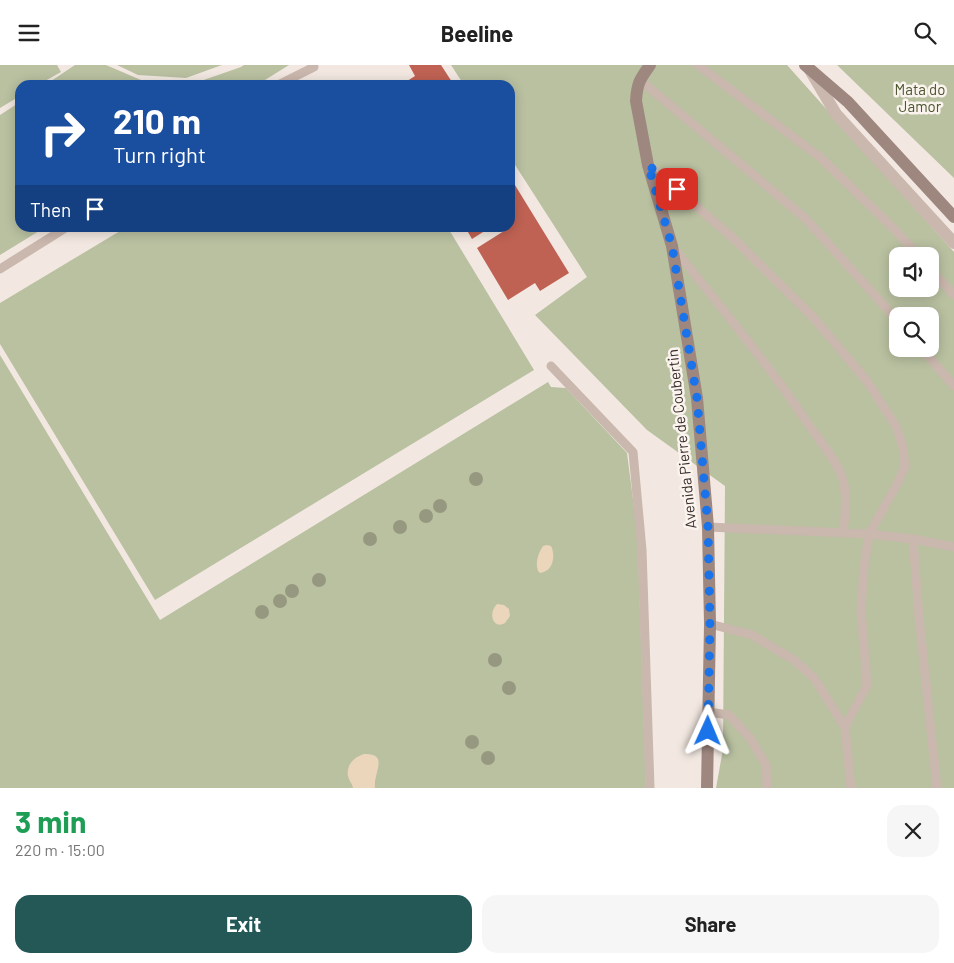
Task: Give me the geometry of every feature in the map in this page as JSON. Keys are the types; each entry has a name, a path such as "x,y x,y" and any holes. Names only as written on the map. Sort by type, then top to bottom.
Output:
{"street":[{"name":"Avenida Pierre de Coubertin","path":"650,65 640,80 636,101 648,165 672,246 697,398 708,527 710,624 707,788"},
{"path":"808,68 848,102 954,217"},
{"path":"808,68 836,114 954,243"}],"lane":[{"path":"698,65 821,158 911,247"},
{"path":"288,80 314,67"},
{"path":"640,80 805,218 889,311"},
{"path":"648,165 734,239 813,317 867,381 898,428 903,447 905,467 869,534 864,567 861,610 867,685 845,727"},
{"path":"0,269 59,232"},
{"path":"672,246 748,340 838,467 844,483 846,500 843,533"},
{"path":"939,279 954,295"},
{"path":"929,357 954,386"},
{"path":"551,366 633,452 642,550 650,788"},
{"path":"708,527 869,534 913,539 954,547"},
{"path":"913,539 919,617 937,788"},
{"path":"710,624 752,635 794,659 814,678 845,727 851,788"},
{"path":"708,712 729,715 750,738 766,765 768,788"}],"green space":[{"path":"0,65 57,65 61,72 47,80 15,80 15,99 0,108"},
{"path":"75,65 106,65 141,80 52,80"},
{"path":"117,65 222,65 186,78 138,75"},
{"path":"244,65 289,65 265,80 204,80"},
{"path":"451,65 787,65 954,252 954,788 716,788 723,749 725,486 647,430 535,315 587,277 515,165 515,80 461,80"},
{"name":"Mata do Jamor","path":"837,65 954,65 954,178"},
{"path":"15,105 15,232 37,232 0,255 0,115"},
{"path":"118,232 450,232 534,370 155,600 0,344 0,303"},
{"path":"0,355 160,620 548,382 551,387 566,388 627,453 637,522 646,788 0,788"}],"sand":[{"path":"543,546 551,546 553,554 551,567 540,573 537,568 538,558"},
{"path":"497,604 504,605 509,609 510,616 501,625 495,623 492,616 492,612"},
{"path":"364,754 372,755 378,760 375,788 353,788 348,776 348,768 354,759"}],"building":[{"path":"409,65 441,65 451,80 409,80 415,76"},
{"path":"515,185 569,273 540,291 535,283 508,300 477,248 502,232 515,232"},
{"path":"468,232 483,232 472,239"}],"route":[{"path":"677,189 648,165 672,246 697,398 708,527 710,624 708,731"}]}
